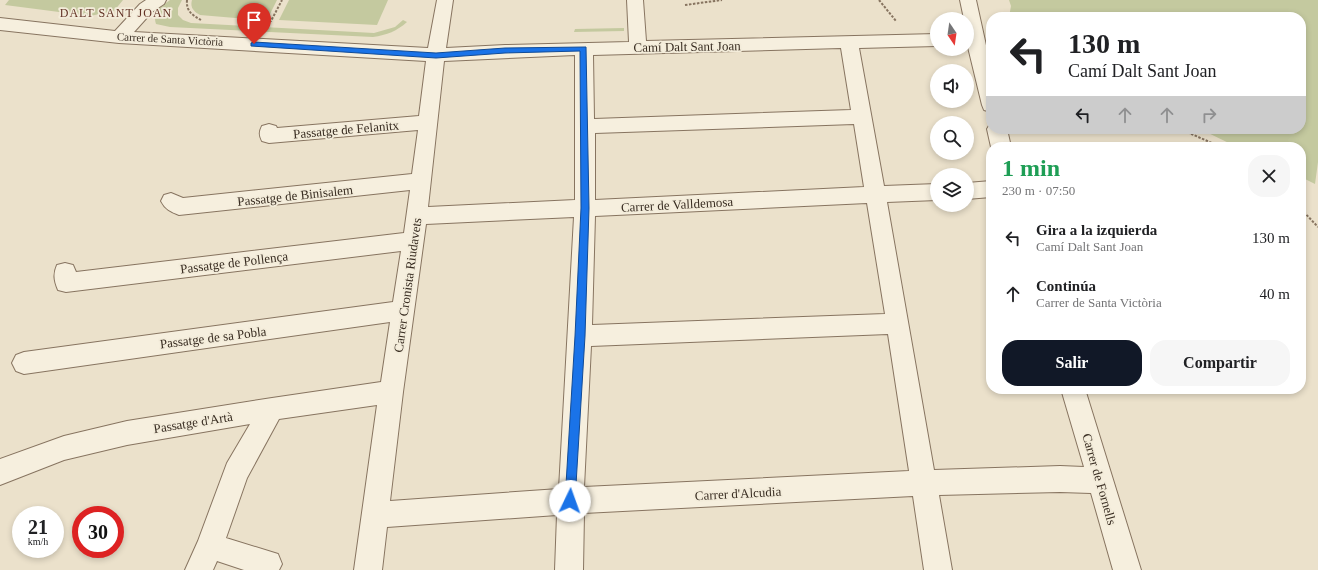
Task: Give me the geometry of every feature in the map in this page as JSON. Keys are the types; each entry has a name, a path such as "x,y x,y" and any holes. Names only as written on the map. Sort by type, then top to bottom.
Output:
{"street":[{"path":"119,37 146,8 158,0"},
{"name":"Carrer Cronista Riudavets","path":"368,570 391,392 417,216 436,55 445,0"},
{"path":"635,0 638,47"},
{"path":"968,0 971,12"},
{"name":"Carrer de Santa Victòria","path":"0,24 119,37 436,55"},
{"name":"Camí Dalt Sant Joan","path":"436,55 505,51 638,47 930,40"},
{"path":"849,42 898,324 938,570"},
{"path":"569,570 570,501 580,336 585,208 584,49"},
{"path":"974,50 986,89"},
{"path":"584,126 862,117"},
{"name":"Passatge de Felanitx","path":"269,130 269,136 428,122"},
{"name":"Passatge de Binisalem","path":"171,201 178,207 421,181"},
{"path":"974,190 986,189"},
{"name":"Carrer de Valldemosa","path":"417,216 930,192"},
{"name":"Passatge de Pollença","path":"65,272 66,283 413,241"},
{"name":"Passatge de sa Pobla","path":"24,363 298,326 403,310"},
{"path":"580,336 898,324"},
{"name":"Passatge d'Artà","path":"0,472 64,448 127,433 272,409 391,392"},
{"name":"Carrer de Fornells","path":"1075,394 1127,570"},
{"path":"199,570 210,546 236,472 272,409"},
{"name":"Carrer d'Alcudia","path":"375,515 570,501 924,484 1060,478 1101,481"},
{"path":"210,546 268,564"}],"path":[{"path":"187,0 186,8 190,15 201,20 208,20"},
{"path":"262,23 271,21 282,0"},
{"path":"685,5 722,0"},
{"path":"879,0 898,24"},
{"path":"1191,134 1210,142"},
{"path":"1306,214 1318,227"}],"green space":[{"path":"9,0 123,0 114,11 90,16 5,5"},
{"path":"170,0 182,0 178,8 178,15 183,20 191,23 374,33 395,27 403,20 407,22 392,32 373,37 170,27 156,24 156,13"},
{"path":"192,0 277,0 268,18 260,20 200,15 193,9 191,5"},
{"path":"289,0 388,0 377,25 279,20"},
{"path":"1009,0 1318,0 1318,162 1315,184 1306,180 1306,142 1227,142 1210,134 1306,134 1306,12 1010,12 1011,6"},
{"path":"624,28 624,31 574,32 575,29"}],"district":[{"name":"DALT SANT JOAN","path":"116,13"}],"route":[{"path":"254,44 436,55 505,51 584,49 585,208 580,336 570,501"}]}
